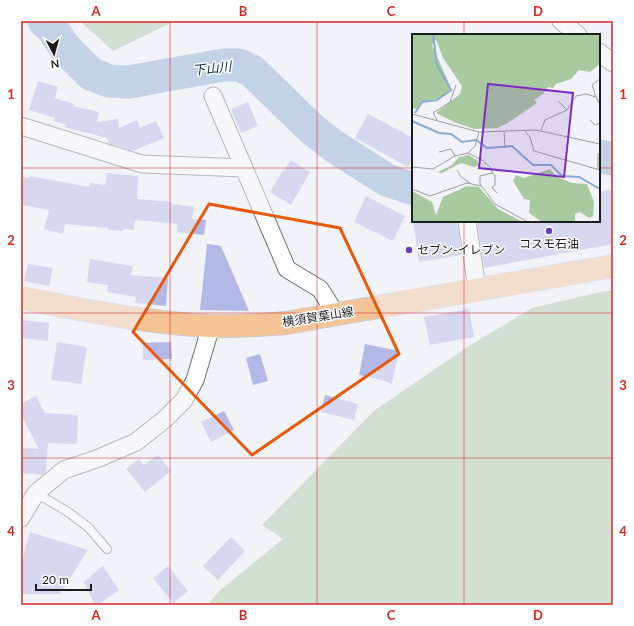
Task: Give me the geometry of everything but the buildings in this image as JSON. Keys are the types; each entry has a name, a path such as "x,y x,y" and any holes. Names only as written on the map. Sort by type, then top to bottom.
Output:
{"main road":[{"name":"横須賀葉山線","path":"21,298 151,321 211,326 247,326 286,323 613,266"}],"street":[{"path":"561,21 577,34"},
{"path":"600,53 613,63"},
{"path":"213,96 287,269 320,289 336,314"},
{"path":"21,126 142,164 244,168"},
{"path":"467,222 477,289"},
{"path":"21,518 36,493 64,470 99,458 136,442 165,419 184,400 196,380 211,326"}],"lane":[{"path":"36,493 68,512 88,527 107,549"}],"highlighted area":[{"path":"209,204 340,228 399,354 252,455 133,332"}],"green space":[{"path":"80,21 175,21 113,51"},
{"path":"605,291 613,291 613,605 208,605 219,591 283,539 262,525 375,410 472,344 532,308"}],"waterway":[{"name":"下山川","path":"44,21 51,27 66,49 91,74 109,81 129,82 223,65 239,65 252,71 313,130 335,147 387,180 412,188"},
{"name":"下山川","path":"600,156 613,159"}],"place":[{"name":"コスモ石油","path":"549,231"},
{"name":"セブン-イレブン","path":"409,250"}]}
